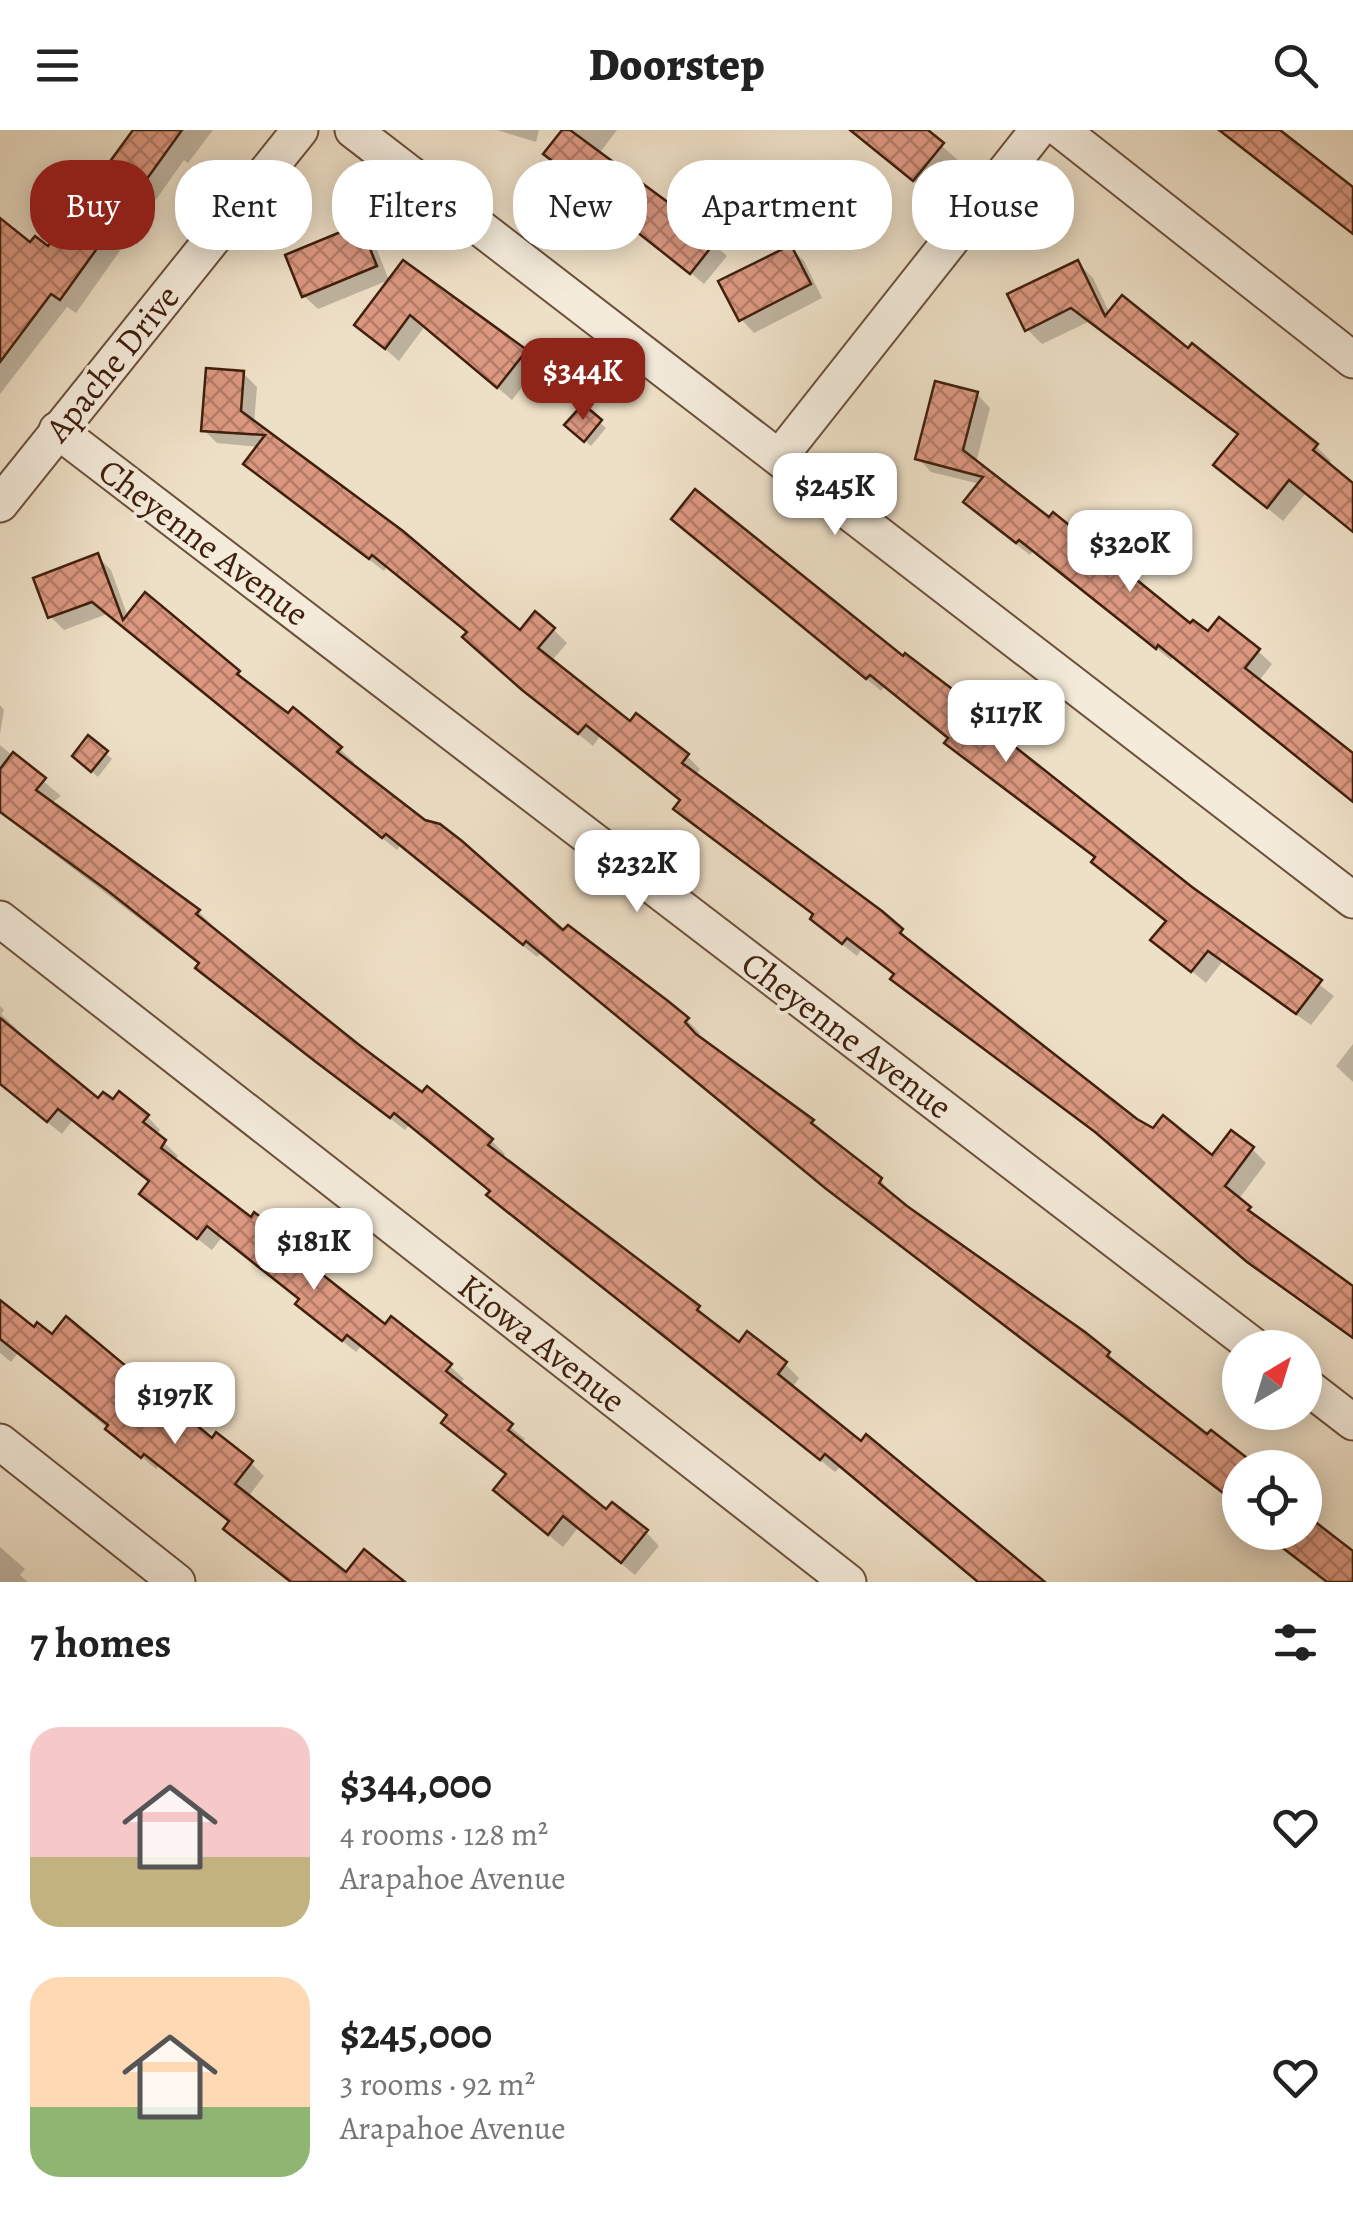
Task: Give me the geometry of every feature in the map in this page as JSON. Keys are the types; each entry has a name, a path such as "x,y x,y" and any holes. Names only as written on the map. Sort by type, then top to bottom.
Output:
{"street":[{"name":"Apache Drive","path":"0,504 300,130"},
{"path":"353,130 781,455 1353,900"},
{"path":"781,455 1038,130"},
{"path":"1061,130 1353,360"},
{"name":"Cheyenne Avenue","path":"58,430 1233,1330"},
{"name":"Kiowa Avenue","path":"0,919 848,1582"},
{"path":"1322,1398 1353,1422"},
{"path":"0,1442 177,1582"}],"building":[{"path":"133,130 182,130 155,168 155,160 111,160"},
{"path":"562,130 570,130 611,160 551,160 543,154"},
{"path":"850,130 928,130 944,143 930,160 912,160 912,180 892,160"},
{"path":"1219,130 1280,130 1353,187 1353,234"},
{"path":"647,187 667,202 667,250 709,250 690,274 647,240"},
{"path":"0,218 30,242 30,250 96,250 60,300 51,294 0,362"},
{"path":"332,236 332,250 371,250 377,266 302,297 285,255 312,250 312,244"},
{"path":"781,250 794,250 811,284 739,321 718,281"},
{"path":"403,260 527,350 497,388 410,315 385,349 354,325"},
{"path":"1078,260 1105,316 1122,295 1188,348 1192,343 1318,444 1313,450 1353,483 1353,532 1289,480 1267,508 1213,465 1238,434 1071,308 1025,331 1007,294"},
{"path":"206,368 244,371 241,411 403,531 520,630 535,611 555,628 538,648 630,721 636,713 689,754 682,763 882,911 903,929 900,933 1137,1119 1153,1128 1163,1115 1212,1155 1231,1130 1254,1147 1225,1186 1251,1207 1248,1210 1353,1286 1353,1338 1247,1262 1095,1132 890,979 894,974 847,938 842,944 810,919 813,914 673,809 680,800 586,725 578,734 522,690 462,637 467,632 372,555 369,559 243,464 265,435 201,431"},
{"path":"935,381 978,392 963,450 1049,517 1053,512 1190,623 1193,620 1208,631 1219,617 1260,649 1245,668 1353,753 1353,802 1158,645 1156,649 1019,540 1016,543 963,502 983,477 915,459"},
{"path":"583,404 602,420 584,442 564,425"},
{"path":"695,489 903,656 905,653 960,695 956,700 1192,887 1322,980 1296,1014 1208,951 1191,972 1150,940 1166,921 1091,862 1095,857 944,743 948,738 870,675 866,679 671,519"},
{"path":"98,553 123,620 145,592 240,671 237,674 288,713 293,707 342,747 337,752 425,820 440,824 462,841 563,930 568,925 668,1001 689,1018 685,1022 696,1034 814,1120 811,1123 882,1178 879,1183 907,1206 1085,1332 1110,1352 1107,1356 1207,1434 1211,1430 1237,1450 1222,1450 1222,1492 825,1188 526,941 523,945 386,834 382,838 92,602 48,618 33,578"},
{"path":"88,735 108,751 91,772 72,756"},
{"path":"13,752 46,778 36,790 200,910 196,914 358,1044 422,1092 427,1086 493,1139 488,1145 700,1306 697,1310 739,1342 747,1331 787,1362 778,1374 861,1441 866,1434 1045,1582 978,1582 825,1454 820,1460 486,1195 490,1191 394,1113 390,1118 316,1062 195,968 199,963 108,891 0,812 0,769"},
{"path":"0,1018 98,1098 103,1092 113,1099 119,1091 149,1115 143,1122 166,1140 161,1148 251,1217 254,1212 304,1250 299,1256 385,1324 391,1316 452,1364 446,1371 513,1424 508,1430 606,1509 612,1502 648,1530 621,1563 563,1516 548,1535 493,1490 506,1474 441,1423 447,1415 347,1335 342,1341 295,1304 299,1299 207,1226 197,1239 139,1194 149,1181 58,1109 47,1122 0,1084"},
{"path":"0,1300 34,1327 37,1322 52,1334 66,1316 212,1438 216,1432 253,1461 235,1484 346,1572 364,1549 405,1582 291,1582 223,1529 229,1521 144,1454 141,1458 105,1429 108,1425 0,1339"},
{"path":"1322,1527 1353,1551 1353,1582 1327,1582 1285,1550 1322,1550"}]}
